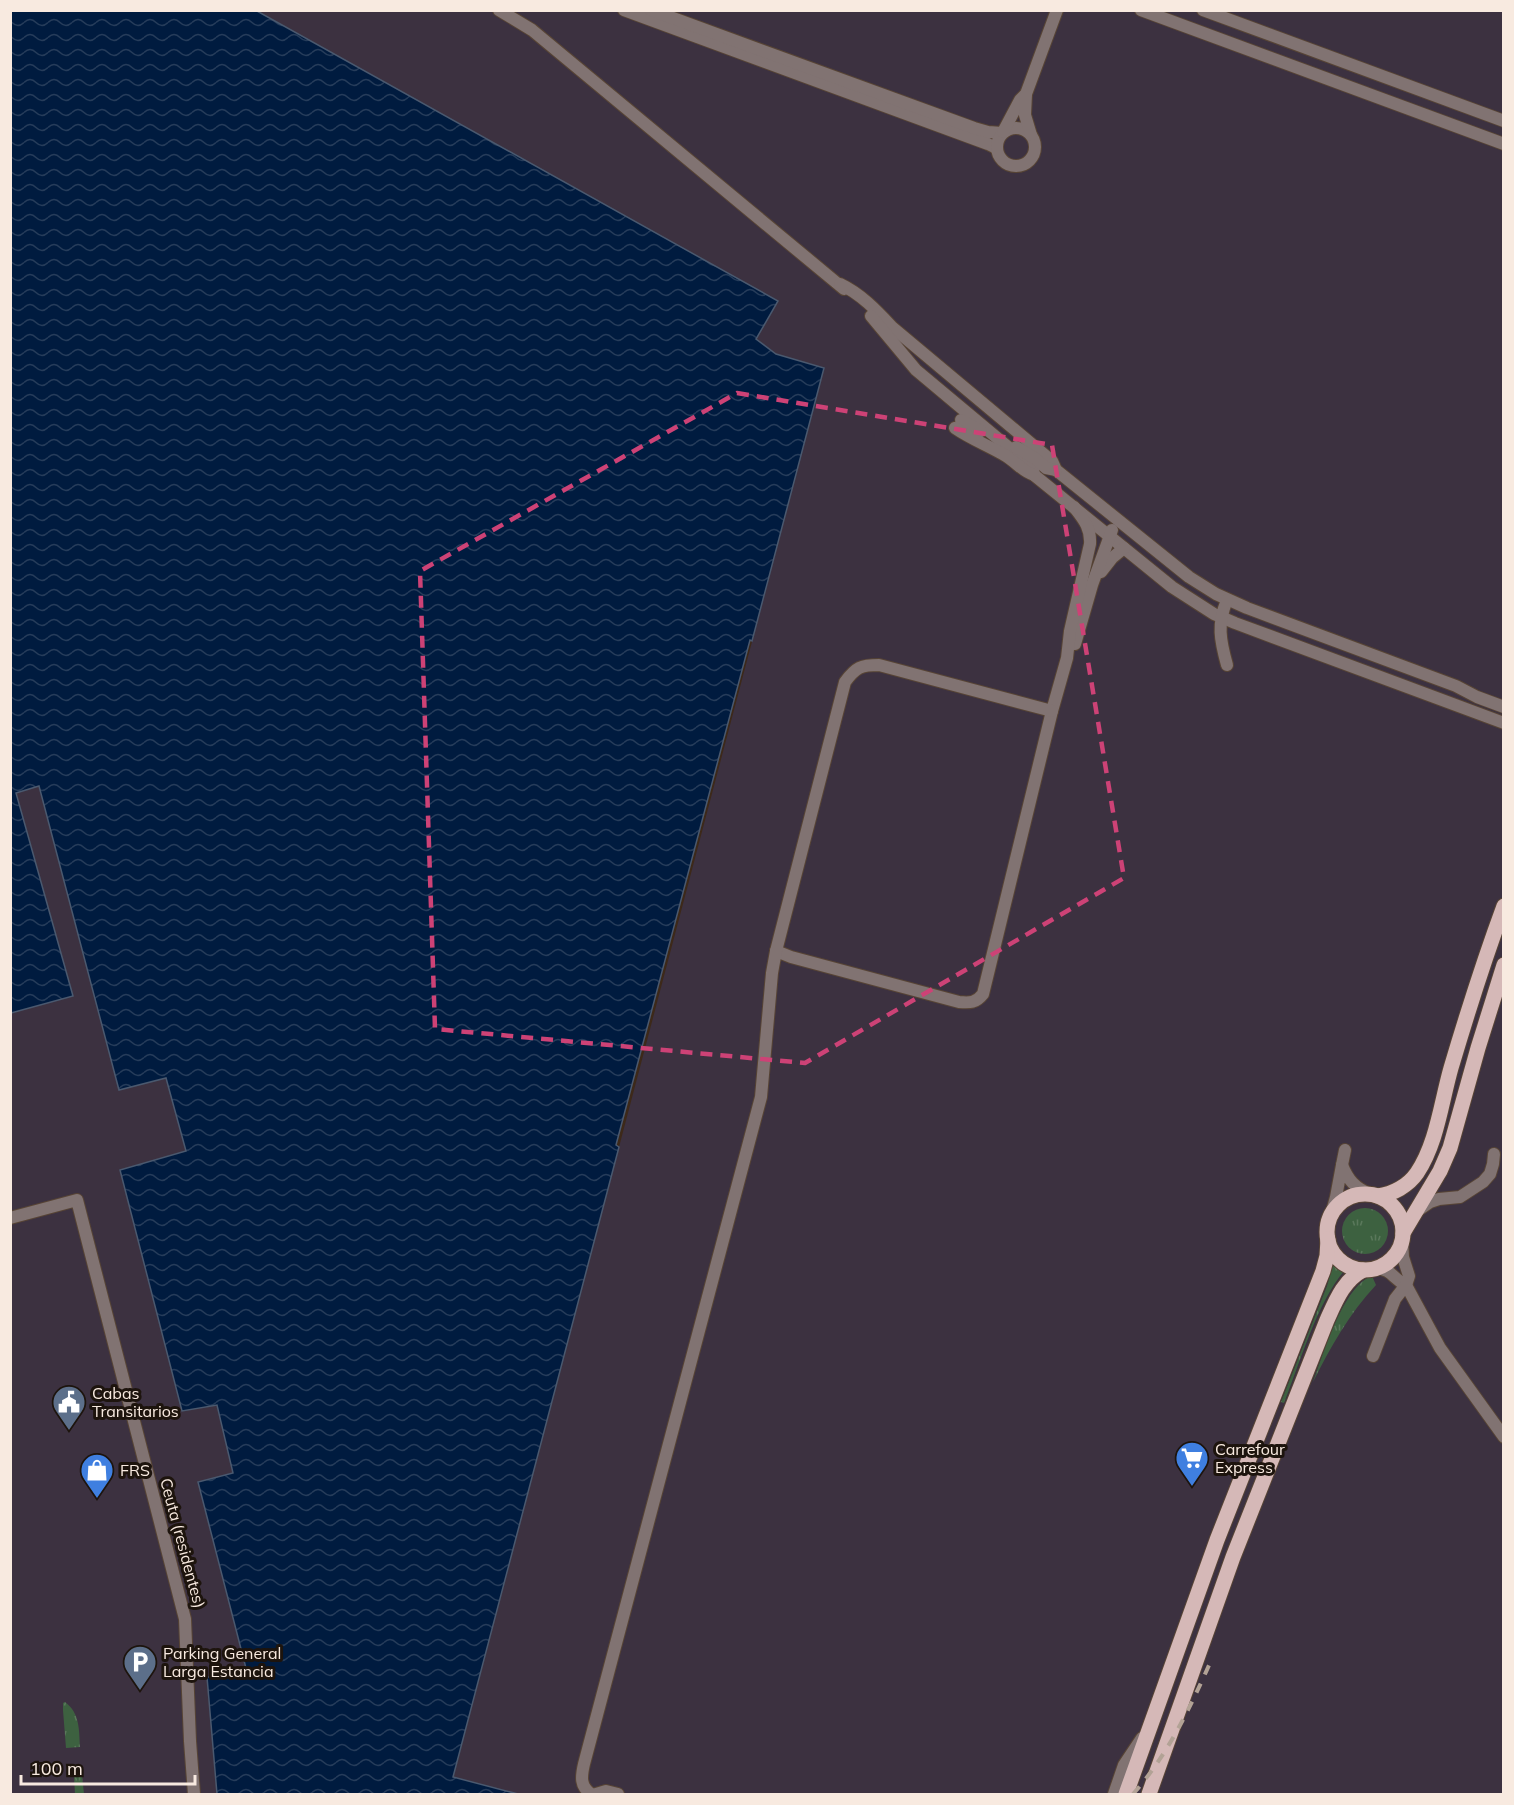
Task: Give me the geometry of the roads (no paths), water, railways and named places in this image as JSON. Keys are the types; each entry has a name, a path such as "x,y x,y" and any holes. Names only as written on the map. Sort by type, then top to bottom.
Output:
{"main road":[{"path":"1126,1794 1217,1540 1323,1271 1327,1256 1328,1223 1331,1215 1335,1208 1347,1198 1395,1191 1417,1173 1430,1148 1464,1024 1503,906"},
{"path":"1149,1794 1233,1557 1323,1330 1345,1285 1353,1276 1390,1261 1395,1255 1450,1148 1499,987 1503,965"},
{"path":"1374,1195 1391,1204 1396,1210 1402,1225 1403,1237"},
{"path":"1328,1239 1339,1259 1352,1268 1370,1269"}],"street":[{"path":"499,10 532,30 840,284 877,322 916,370 1033,468 1034,475"},
{"path":"624,10 996,148"},
{"path":"651,10 974,128 988,132 1002,132 1017,127 1031,135"},
{"path":"1026,94 1020,100 996,143 1000,159 1014,166 1020,166 1030,160 1035,150 1025,115 1026,94 1057,10"},
{"path":"1141,10 1503,144"},
{"path":"1203,10 1503,121"},
{"path":"840,284 853,291 876,310 892,327 1052,461 1056,470"},
{"path":"1503,708 1456,686 1215,594 1111,527 1074,507 1012,460 964,435 958,424 999,439 1028,453 1046,468 1056,470 1107,510 1111,527 1124,548 1181,593 1221,617 1503,723"},
{"path":"776,951 959,1002 971,1003 978,1000 983,993 1067,658 1070,631 1090,544 1091,534 1088,525 1074,507"},
{"path":"1084,574 1096,539 1111,527"},
{"path":"1067,658 1076,642 1111,527"},
{"path":"1092,585 1112,558 1124,548"},
{"path":"1227,600 1221,617 1219,633 1227,665"},
{"path":"591,1794 584,1789 582,1784 584,1764 761,1097 776,951 845,682 854,670 866,665 879,665 1052,711"},
{"path":"1331,1215 1345,1150"},
{"path":"1416,1212 1438,1199 1460,1197 1483,1182 1490,1174 1494,1154"},
{"path":"1342,1165 1353,1185 1374,1195"},
{"name":"Ceuta (residentes)","path":"10,1218 77,1200 185,1619 194,1794"},
{"path":"1373,1356 1395,1299 1406,1285 1409,1276 1403,1257 1403,1237"},
{"path":"1370,1269 1384,1269 1391,1272 1399,1282 1406,1285 1440,1348 1503,1437"},
{"path":"1114,1794 1124,1765 1152,1721"},
{"path":"596,1794 606,1791 618,1794"}],"water":[{"path":"11,10 257,11 778,301 756,339 776,354 824,368 616,1145 619,1147 453,1777 518,1794 217,1794 207,1677 248,1676 198,1482 233,1473 217,1405 182,1411 120,1170 186,1151 166,1078 119,1090 39,786 16,793 73,996 11,1013"}],"railway":[{"path":"1133,1794 1167,1748 1210,1663"}],"place":[{"name":"Cabas Transitarios","path":"69,1431"},
{"name":"Carrefour Express","path":"1192,1487"},
{"name":"FRS","path":"97,1499"},
{"name":"Parking General Larga Estancia","path":"140,1691"}]}
